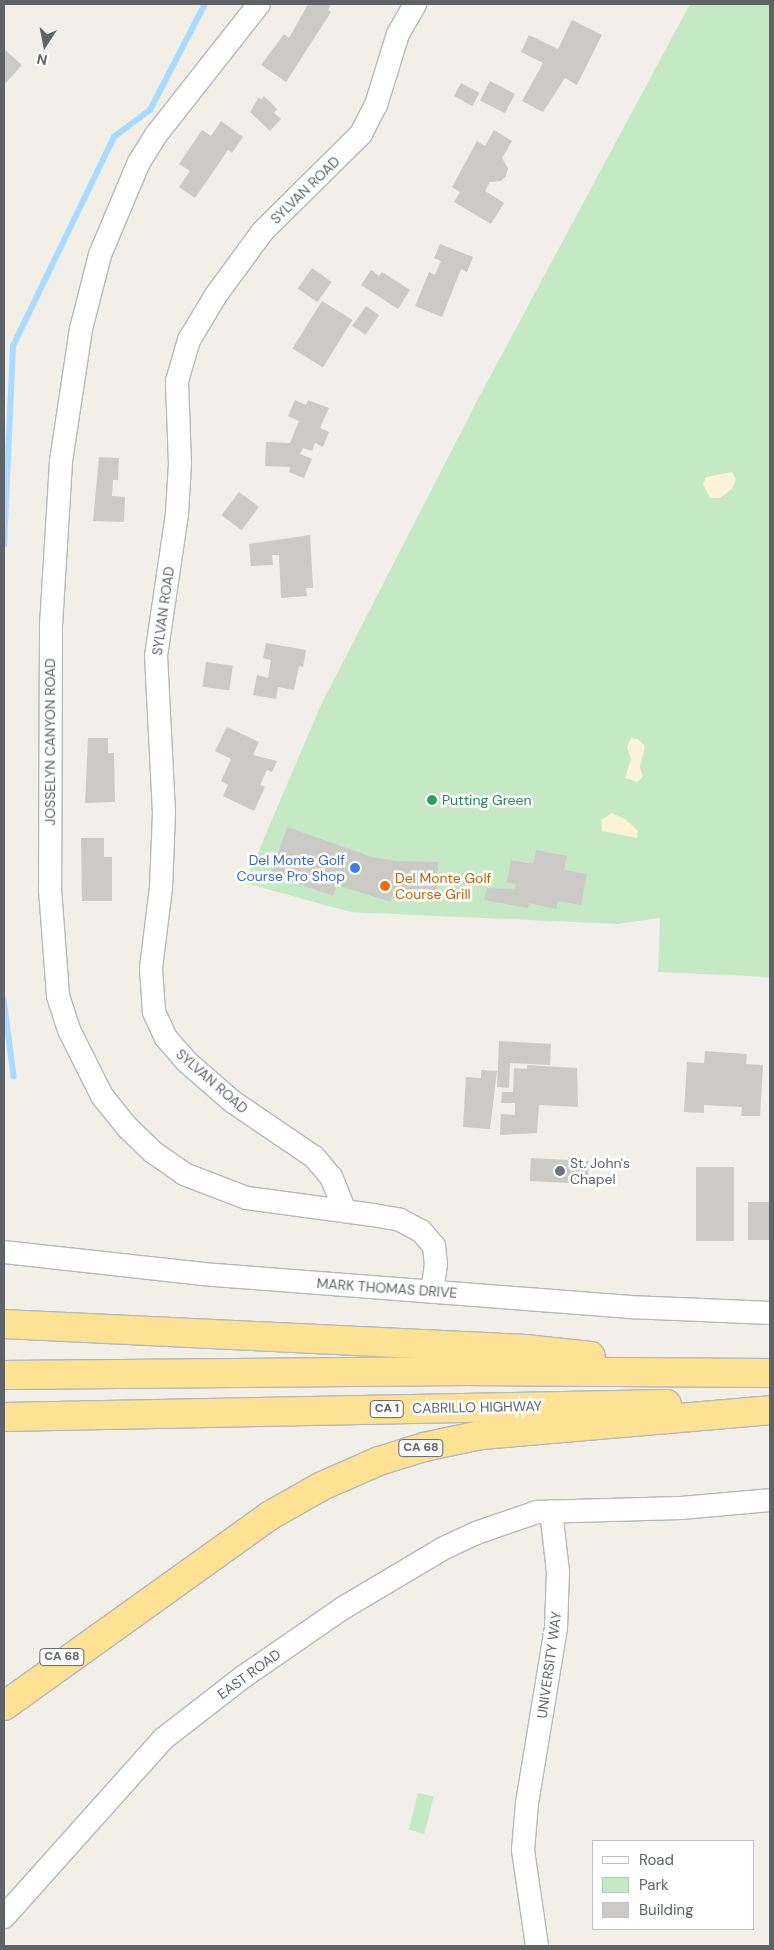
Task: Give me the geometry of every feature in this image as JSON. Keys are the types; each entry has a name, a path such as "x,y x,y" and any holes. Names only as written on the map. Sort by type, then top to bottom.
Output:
{"highway":[{"path":"4,1317 39,1325"},
{"path":"4,1324 525,1349 711,1373"},
{"path":"4,1376 484,1371 770,1373"},
{"name":"CABRILLO HIGHWAY","path":"4,1417 770,1403"},
{"name":"CA 68","path":"4,1689 118,1622 292,1502 341,1477 396,1455 482,1435 770,1410"},
{"path":"4,1706 118,1622"}],"street":[{"name":"JOSSELYN CANYON ROAD","path":"259,4 156,135 139,162 100,255 81,329 61,462 51,618 49,785 54,959 58,996 69,1030 102,1096 127,1127 153,1152 184,1174 247,1198 276,1204 345,1211 400,1220 421,1230 434,1246 436,1264 432,1292"},
{"name":"SYLVAN ROAD","path":"345,1211 331,1177 314,1157 234,1102 187,1062 166,1038 154,1012 151,968 161,888 164,813 156,656 177,513 180,464 176,381 189,340 216,294 263,231 361,134 376,105 398,34 415,4"},
{"name":"MARK THOMAS DRIVE","path":"4,1252 202,1274 668,1310 770,1313"},
{"path":"551,1511 681,1508 770,1500"},
{"name":"EAST ROAD","path":"4,1917 164,1739 243,1677 343,1608 444,1548 521,1516 551,1511"},
{"name":"UNIVERSITY WAY","path":"537,1946 523,1850 527,1803 556,1628 558,1572 551,1511"}],"green space":[{"path":"690,4 770,4 770,977 658,972 660,918 617,924 351,912 245,883 321,705 477,401"},
{"path":"418,1793 434,1797 424,1834 409,1830"}],"sand":[{"path":"732,472 736,480 732,489 720,498 710,498 703,484 706,477"},
{"path":"631,738 638,739 645,746 640,767 643,777 637,782 625,778 631,759 627,747"},
{"path":"612,813 625,819 638,831 637,838 602,831 601,820"}],"building":[{"path":"308,4 332,4 328,10 331,12 286,82 261,65 284,34 289,38"},
{"path":"572,20 602,35 577,85 565,78 543,112 522,101 543,63 521,52 529,35 558,49"},
{"path":"4,49 22,65 4,85"},
{"path":"490,81 515,94 505,113 480,101"},
{"path":"461,83 480,93 472,106 454,96"},
{"path":"264,96 277,109 274,113 281,119 270,131 250,112 259,97 261,100"},
{"path":"221,121 243,137 232,153 228,150 195,198 179,187 190,171 179,164 202,130 211,136"},
{"path":"494,130 512,141 502,158 508,168 506,176 501,181 490,182 485,191 504,203 491,224 454,202 460,192 452,187 477,141 485,146"},
{"path":"440,244 473,257 467,272 461,269 442,317 415,306 429,272 435,275 441,261 434,258"},
{"path":"312,268 332,282 317,302 298,288"},
{"path":"371,270 379,276 382,272 410,290 398,309 361,285"},
{"path":"322,301 353,320 323,368 292,348"},
{"path":"366,306 379,315 365,335 352,326"},
{"path":"295,400 306,405 308,400 329,408 320,428 329,432 323,447 315,443 312,451 303,448 300,454 312,459 304,478 289,472 290,467 265,466 266,442 290,443 299,421 288,416"},
{"path":"99,457 119,458 118,480 113,480 112,496 125,497 124,522 93,521"},
{"path":"239,492 259,507 242,530 222,515"},
{"path":"310,535 313,588 306,588 307,596 281,598 279,555 272,555 273,565 251,566 249,544"},
{"path":"266,643 306,650 303,667 299,666 294,690 278,687 276,699 253,695 257,675 268,678 271,660 263,658"},
{"path":"206,662 233,666 229,691 203,687"},
{"path":"227,727 259,742 253,755 277,761 272,772 267,770 260,785 265,787 254,811 223,796 228,785 221,781 231,759 215,751"},
{"path":"88,738 108,738 108,753 114,753 115,802 85,803"},
{"name":"Del Monte Golf Course Pro Shop","path":"287,827 372,857 397,861 438,862 437,899 391,898 391,902 337,885 333,896 271,874"},
{"path":"81,838 104,838 104,857 112,857 112,901 82,901"},
{"path":"536,850 567,856 564,870 587,874 581,905 558,901 556,909 529,903 528,908 484,900 487,888 515,889 516,884 507,882 511,860 533,864"},
{"path":"499,1041 551,1044 550,1065 510,1063 509,1088 497,1087"},
{"path":"705,1051 747,1054 746,1064 763,1065 760,1116 741,1116 742,1107 704,1105 704,1113 684,1112 687,1062 704,1063"},
{"path":"527,1065 577,1068 578,1107 539,1105 537,1133 500,1135 501,1114 515,1115 515,1103 501,1103 502,1092 513,1092 514,1068 527,1069"},
{"path":"481,1070 497,1071 490,1129 463,1127 466,1077 481,1078"},
{"name":"St. John's Chapel","path":"531,1158 589,1161 588,1184 530,1181"},
{"path":"696,1167 734,1167 734,1241 696,1241"},
{"path":"748,1202 770,1202 770,1240 748,1240"}],"waterway":[{"path":"4,545 13,346 114,137 150,110 205,4"},
{"path":"4,999 14,1076"}],"place":[{"name":"Putting Green","path":"432,800"},
{"name":"Del Monte Golf Course Pro Shop","path":"355,868"},
{"name":"Del Monte Golf Course Grill","path":"385,886"},
{"name":"St. John's Chapel","path":"560,1171"}]}
